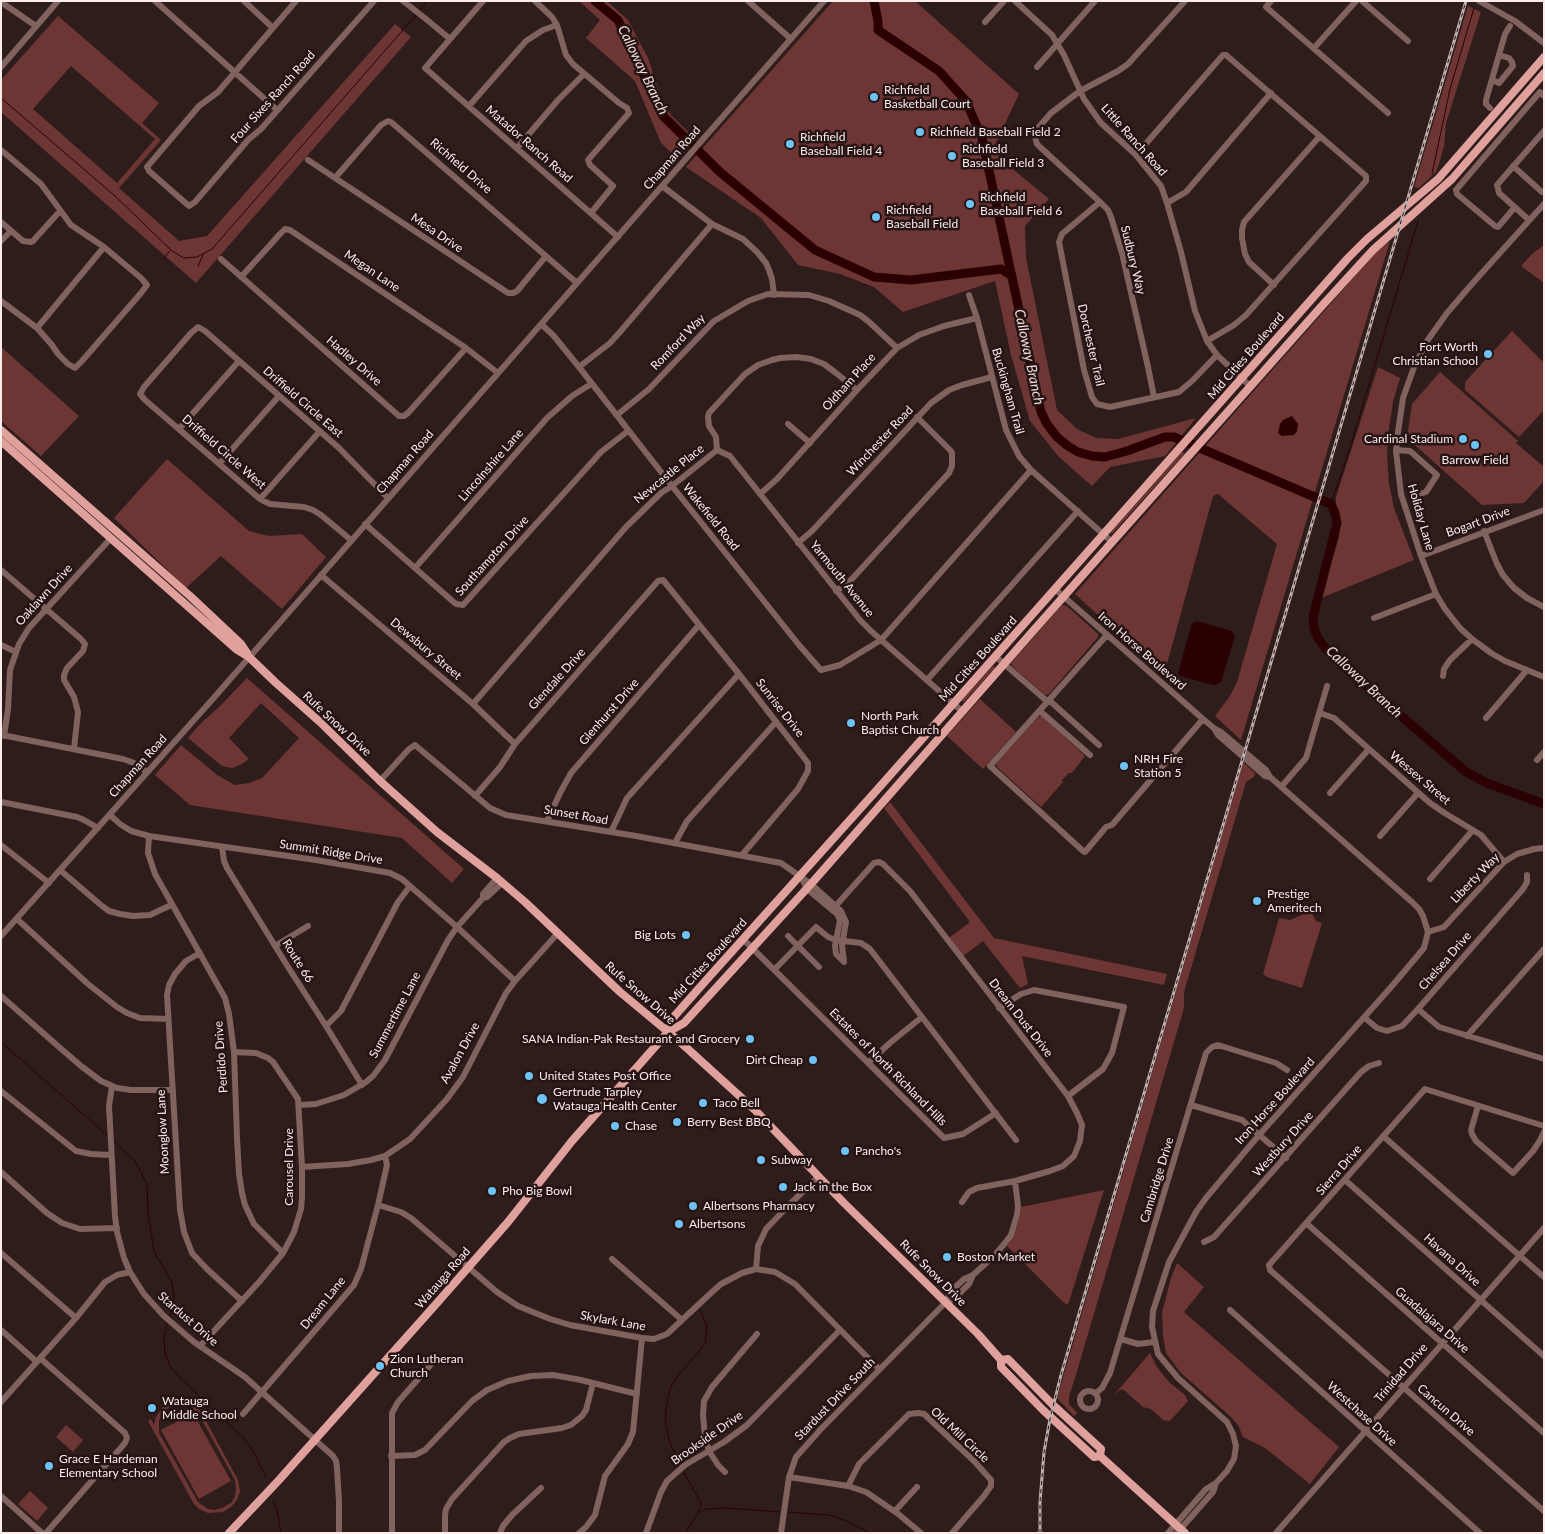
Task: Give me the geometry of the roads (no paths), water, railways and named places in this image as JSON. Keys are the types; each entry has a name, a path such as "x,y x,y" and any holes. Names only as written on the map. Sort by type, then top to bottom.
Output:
{"main road":[{"name":"Mid Cities Boulevard","path":"668,1032 673,1018 1348,258 1367,239 1438,179 1544,57"},
{"name":"Mid Cities Boulevard","path":"668,1032 684,1023 755,951 1004,664 1250,386 1373,250 1452,179 1544,73"},
{"path":"1502,105 1510,112"},
{"name":"Rufe Snow Drive","path":"1,430 190,596 241,644 249,657"},
{"name":"Rufe Snow Drive","path":"1,441 236,649 249,657 436,832 525,902 620,992 755,1110 843,1202 978,1334 1001,1360 1001,1367 1060,1426 1094,1457 1100,1456 1179,1530"},
{"path":"893,772 903,780"},
{"name":"Watauga Road","path":"229,1533 279,1480 508,1222 572,1141 668,1032"}],"street":[{"path":"1,67 58,1"},
{"path":"155,1 277,110"},
{"path":"244,1 273,28"},
{"path":"235,72 296,1"},
{"name":"Four Sixes Ranch Road","path":"235,72 218,92 199,106 146,167 189,206 195,202 248,140 261,129 374,1"},
{"path":"403,1 450,39 482,1"},
{"path":"534,1 552,17 557,25 566,55 584,74 618,103 627,108 629,113 588,160 590,165 613,186 591,213"},
{"path":"748,1 791,39"},
{"name":"Chapman Road","path":"1,936 110,815 824,1"},
{"path":"986,22 1004,1"},
{"name":"Little Ranch Road","path":"1015,1 1046,28 1058,44 1084,99 1101,123 1136,155 1160,186 1168,203 1195,311 1207,341 1217,355 1250,386"},
{"path":"1037,67 1095,1"},
{"path":"1080,90 1128,64 1185,1"},
{"path":"1314,48 1356,1"},
{"path":"1362,1 1408,41"},
{"path":"1479,1 1515,21 1544,43"},
{"path":"1,2 36,26"},
{"path":"1268,4 1314,48 1388,113"},
{"path":"469,106 531,36 557,25"},
{"path":"1490,108 1486,104 1486,100 1505,34 1510,26"},
{"name":"Matador Ranch Road","path":"450,39 425,68 618,237"},
{"path":"1492,80 1499,83 1513,66 1510,58 1499,54"},
{"path":"1136,155 1223,55 1231,58 1366,176 1366,179 1246,315 1234,325 1207,341"},
{"path":"516,148 558,100 584,74"},
{"name":"Sudbury Way","path":"1080,90 1051,113 1038,128 1035,137 1037,144 1108,210 1116,229 1154,397"},
{"path":"1515,207 1498,227 1494,226 1457,194 1456,190 1542,92"},
{"path":"1168,203 1186,192 1271,93"},
{"name":"Richfield Drive","path":"334,178 381,125 388,121 391,122 577,283"},
{"path":"1529,220 1499,193 1497,188 1500,181 1544,131"},
{"path":"1274,285 1249,262 1245,254 1242,238 1244,222 1320,136"},
{"path":"1,150 41,184 71,225 104,247 147,285 74,368 58,354 52,344 37,328 1,301"},
{"name":"Mesa Drive","path":"308,160 508,294 517,291 546,256"},
{"path":"1513,166 1542,192"},
{"path":"662,186 712,224 743,240 757,252 769,270 774,295"},
{"name":"Dorchester Trail","path":"1100,202 1062,234 1059,242 1090,391 1097,404 1110,407 1179,392 1217,355"},
{"name":"Holiday Lane","path":"1544,204 1447,313 1428,341 1411,374 1403,398 1396,450 1401,494 1420,556 1436,594 1445,609 1472,640 1505,661 1544,676"},
{"path":"1,222 23,241 33,241 60,211"},
{"path":"579,367 610,343 712,224"},
{"name":"Megan Lane","path":"241,277 285,229 290,230 466,348 498,373"},
{"path":"1,241 11,230"},
{"path":"37,328 104,247"},
{"name":"Hadley Drive","path":"221,259 399,416 408,414 466,348"},
{"name":"Romford Way","path":"617,415 649,389 714,320 748,301 768,294 809,295 830,301 860,315 897,348"},
{"name":"Buckingham Trail","path":"969,295 1006,430 1019,456 1031,470 1112,542"},
{"name":"Oldham Place","path":"760,494 777,480 897,348 918,335 976,318"},
{"name":"Wakefield Road","path":"541,324 553,335 579,367 820,670 840,665 881,640"},
{"name":"Driffield Circle East","path":"140,394 144,387 198,327 205,330 349,457 388,498"},
{"name":"Newcastle Place","path":"473,704 646,505 717,450 716,437 709,426 709,413 746,374 758,366 780,358 810,358 830,368 857,390"},
{"path":"179,429 239,361"},
{"name":"Winchester Road","path":"798,543 812,531 930,403 949,390 992,377"},
{"name":"Lincolnshire Lane","path":"415,568 547,418 572,396 591,384"},
{"name":"Driffield Circle West","path":"140,394 260,499 270,504 304,507 313,510 322,515 350,540"},
{"path":"219,464 279,396"},
{"path":"836,591 851,580 949,472 952,466 952,453 950,450 917,417"},
{"path":"788,424 810,443"},
{"name":"Southampton Drive","path":"365,524 456,604 463,605 601,452 628,430"},
{"path":"260,499 320,431"},
{"name":"Yarmouth Avenue","path":"717,450 730,456 860,620 963,712"},
{"path":"1396,450 1410,452 1437,475 1426,492 1417,495"},
{"path":"881,640 1031,470"},
{"path":"927,680 1078,511"},
{"name":"Bogart Drive","path":"1420,556 1543,511"},
{"path":"1484,531 1503,575 1514,588 1544,607"},
{"name":"Oaklawn Drive","path":"3,736 8,709 10,670 23,636 111,538"},
{"path":"1,570 85,644 83,650 67,668 64,675 64,680 74,697 78,712 74,749"},
{"name":"Dewsbury Street","path":"321,575 473,704 514,744"},
{"name":"Sunrise Drive","path":"660,580 665,582 808,763 809,767 798,789 742,855"},
{"name":"Glendale Drive","path":"475,796 500,766 514,744 660,580"},
{"name":"Iron Horse Boulevard","path":"1055,589 1215,729 1218,735 1265,776 1270,777 1412,902 1423,916 1428,932 1424,948 1365,1018 1259,1135 1206,1198 1196,1212 1169,1262 1153,1311 1152,1327 1158,1354 1178,1378 1227,1422 1236,1446 1234,1459 1227,1471 1216,1483 1214,1492 1179,1530 1168,1533"},
{"path":"1374,618 1436,594"},
{"name":"Glenhurst Drive","path":"547,821 571,773 699,625"},
{"path":"1107,635 990,766 1085,852 1106,827 1112,824 1203,719"},
{"path":"1443,676 1444,669 1450,660 1472,640"},
{"path":"1,645 16,652"},
{"path":"995,656 1099,745"},
{"path":"1486,718 1527,670"},
{"path":"610,832 627,798 739,674"},
{"path":"1281,787 1306,758 1327,686"},
{"path":"1040,711 1090,755"},
{"name":"Wessex Street","path":"1320,713 1334,718 1418,793 1443,812 1481,835 1504,862"},
{"path":"675,843 687,822 776,722"},
{"path":"3,736 123,759 134,763 147,772"},
{"name":"Sunset Road","path":"380,781 408,749 415,745 490,808 506,815 781,863 800,876"},
{"path":"1330,793 1369,749"},
{"path":"1537,760 1544,752"},
{"path":"1380,836 1418,793"},
{"path":"1,802 63,814 84,820 98,828"},
{"name":"Summit Ridge Drive","path":"110,815 120,824 131,830 149,836 316,860 390,873 402,879 515,981"},
{"path":"1430,879 1473,830"},
{"name":"Perdido Drive","path":"149,836 148,853 152,866 171,905 225,998 230,1014 234,1052 238,1156 242,1193 245,1205 254,1224 283,1253"},
{"path":"1,845 49,882"},
{"name":"Route 66","path":"222,846 222,854 227,868 362,1085"},
{"name":"Liberty Way","path":"1428,932 1444,927 1504,862 1517,854 1544,848"},
{"name":"Dream Dust Drive","path":"834,908 874,863 879,862 883,864 910,891 1068,1096 1082,1125 1080,1141 1074,1156 1063,1166 1015,1181 977,1188 969,1192 962,1202"},
{"path":"60,870 102,906 114,913 133,916 150,915 171,905"},
{"name":"Chelsea Drive","path":"1365,1018 1378,1028 1387,1031 1402,1026 1523,889 1527,882 1527,875"},
{"path":"800,876 809,887 834,908 840,920 840,940"},
{"name":"Summertime Lane","path":"299,1105 316,1104 334,1099 362,1085 373,1076 385,1060 457,927 500,881"},
{"path":"326,1026 341,1011 398,902 410,886"},
{"path":"17,919 88,984 117,1007 140,1018 168,1019"},
{"path":"275,946 308,926"},
{"path":"774,970 816,927 828,937 861,944 870,949 1016,1140"},
{"name":"Avalon Drive","path":"302,1167 348,1164 385,1156 410,1139 463,1077 502,1001 515,981 558,933"},
{"path":"788,936 819,967"},
{"name":"Estates of North Richland Hills","path":"743,939 944,1138 963,1134 996,1113"},
{"path":"1467,1036 1544,950"},
{"name":"Moonglow Lane","path":"200,953 186,961 175,974 171,980 167,995 180,1210 188,1244 198,1260 242,1301"},
{"path":"1000,1008 1020,994 1034,990 1124,1007 1112,1053 1103,1069 1068,1096"},
{"path":"1,996 81,1066 100,1080 112,1086 131,1090 173,1090"},
{"path":"1418,1010 1438,1027 1544,1059"},
{"path":"868,1063 890,1042 922,1017"},
{"name":"Cambridge Drive","path":"1096,1393 1102,1388 1110,1372 1121,1339 1206,1053 1212,1047 1218,1045 1276,1063 1287,1070"},
{"name":"Carousel Drive","path":"200,1346 283,1253 294,1232 301,1209 302,1167 298,1099 273,1062 268,1058 256,1053 234,1052"},
{"name":"Westbury Drive","path":"1204,1242 1214,1237 1361,1072 1369,1066 1379,1063"},
{"name":"Stardust Drive","path":"112,1086 109,1106 117,1228 124,1258 130,1272 144,1294 164,1316 200,1346 245,1377 314,1440"},
{"name":"Sierra Drive","path":"1269,1265 1425,1089 1478,1106"},
{"path":"1,1090 76,1151 91,1154 111,1151"},
{"path":"1191,1105 1242,1120 1286,1158"},
{"path":"1544,1126 1478,1106 1471,1130 1476,1141 1513,1173 1533,1151 1544,1132"},
{"path":"1383,1136 1544,1277"},
{"name":"Dream Lane","path":"243,1414 354,1284 363,1262 378,1205 387,1165 385,1156"},
{"path":"1,1172 47,1213 62,1223 80,1229 117,1228"},
{"path":"819,1176 766,1229 758,1246 756,1269 775,1272 795,1284 879,1370"},
{"name":"Havana Drive","path":"1345,1180 1544,1356"},
{"path":"946,1302 950,1292 994,1255 1011,1235 1018,1206 1015,1181"},
{"name":"Skylark Lane","path":"378,1205 401,1212 411,1218 507,1300 570,1325 642,1338 660,1337 668,1334 721,1284 742,1273 756,1269"},
{"name":"Guadalajara Drive","path":"1306,1223 1544,1433"},
{"name":"Trinidad Drive","path":"1276,1533 1544,1228"},
{"path":"1,1253 76,1318"},
{"path":"612,1259 682,1320"},
{"name":"Cancun Drive","path":"1269,1265 1270,1270 1544,1511"},
{"path":"1,1402 76,1318 105,1282 130,1272"},
{"name":"Stardust Drive South","path":"781,1533 789,1477 796,1457 801,1450 946,1302"},
{"name":"Westchase Drive","path":"1230,1310 1480,1533"},
{"path":"1,1330 125,1433 127,1438 125,1443 46,1533"},
{"name":"Brookside Drive","path":"646,1533 667,1481 685,1465 747,1426 840,1330"},
{"path":"725,1472 709,1451 705,1438 704,1401 708,1392 757,1334"},
{"path":"579,1533 595,1515 605,1476 631,1438 633,1432 642,1338"},
{"path":"1121,1339 1138,1344 1154,1342"},
{"path":"392,1533 391,1418 393,1408 433,1362"},
{"path":"391,1456 415,1455 425,1450 472,1401 487,1390 508,1381 531,1376 553,1375 636,1394"},
{"path":"445,1533 446,1509 452,1499 504,1442 519,1434 571,1425 586,1410 593,1383"},
{"name":"Old Mill Circle","path":"848,1486 859,1464 902,1421 911,1413 918,1412 924,1414 974,1461 991,1480 991,1486 984,1496 952,1533"},
{"path":"314,1440 336,1461 339,1533"},
{"path":"789,1477 848,1486 866,1492 895,1511 921,1533"},
{"path":"895,1511 916,1487"},
{"path":"500,1533 512,1515 541,1488"},
{"path":"1,1496 42,1533"}],"waterway":[{"path":"420,10 427,1"},
{"name":"Calloway Branch","path":"595,1 618,20 663,116 720,172 815,250 874,277 911,280 1001,269 1012,276"},
{"name":"Calloway Branch","path":"874,1 878,30 939,71 966,101 982,138 1041,412 1057,437 1078,452 1105,457 1165,437 1174,437 1331,504 1337,523 1313,617 1314,629 1325,648 1342,665 1466,772 1487,783 1544,804"},
{"path":"1432,174 1450,89 1474,8"},
{"path":"1,98 115,196 172,251 184,258 197,257 212,249 416,15"},
{"path":"1331,504 1350,448 1418,221"},
{"path":"164,258 170,251"},
{"path":"198,266 203,255"},
{"path":"1,1042 108,1136"},
{"path":"113,1140 135,1161 147,1184 148,1212 154,1252 172,1282 174,1297 170,1317"},
{"path":"680,1464 670,1443 665,1417 670,1389 675,1380 705,1344 707,1326 700,1310"},
{"path":"167,1323 164,1339 165,1353 170,1366 179,1377 243,1437 252,1449 266,1477"},
{"path":"683,1471 701,1503 698,1513"},
{"path":"273,1499 281,1533"},
{"path":"685,1533 698,1513 705,1509 726,1508 779,1512"},
{"path":"788,1512 829,1515 849,1522 870,1533"}],"railway":[{"path":"1040,1533 1040,1502 1044,1452 1061,1375 1466,1"}],"place":[{"name":"Richfield Basketball Court","path":"874,97"},
{"name":"Richfield Baseball Field 2","path":"920,132"},
{"name":"Richfield Baseball Field 4","path":"790,144"},
{"name":"Richfield Baseball Field 3","path":"952,156"},
{"name":"Richfield Baseball Field 6","path":"970,204"},
{"name":"Richfield Baseball Field","path":"876,217"},
{"name":"Fort Worth Christian School","path":"1488,354"},
{"name":"Cardinal Stadium","path":"1463,439"},
{"name":"Barrow Field","path":"1475,445"},
{"name":"North Park Baptist Church","path":"851,723"},
{"name":"NRH Fire Station 5","path":"1124,766"},
{"name":"Prestige Ameritech","path":"1257,901"},
{"name":"Big Lots","path":"686,935"},
{"name":"SANA Indian-Pak Restaurant and Grocery","path":"750,1039"},
{"name":"Dirt Cheap","path":"813,1060"},
{"name":"United States Post Office","path":"529,1076"},
{"name":"Gertrude Tarpley Watauga Health Center","path":"542,1099"},
{"name":"Taco Bell","path":"703,1103"},
{"name":"Berry Best BBQ","path":"677,1122"},
{"name":"Chase","path":"615,1126"},
{"name":"Pancho's","path":"845,1151"},
{"name":"Subway","path":"761,1160"},
{"name":"Jack in the Box","path":"783,1187"},
{"name":"Pho Big Bowl","path":"492,1191"},
{"name":"Albertsons Pharmacy","path":"693,1206"},
{"name":"Albertsons","path":"679,1224"},
{"name":"Boston Market","path":"947,1257"},
{"name":"Zion Lutheran Church","path":"380,1366"},
{"name":"Watauga Middle School","path":"152,1408"},
{"name":"Grace E Hardeman Elementary School","path":"49,1466"}]}
